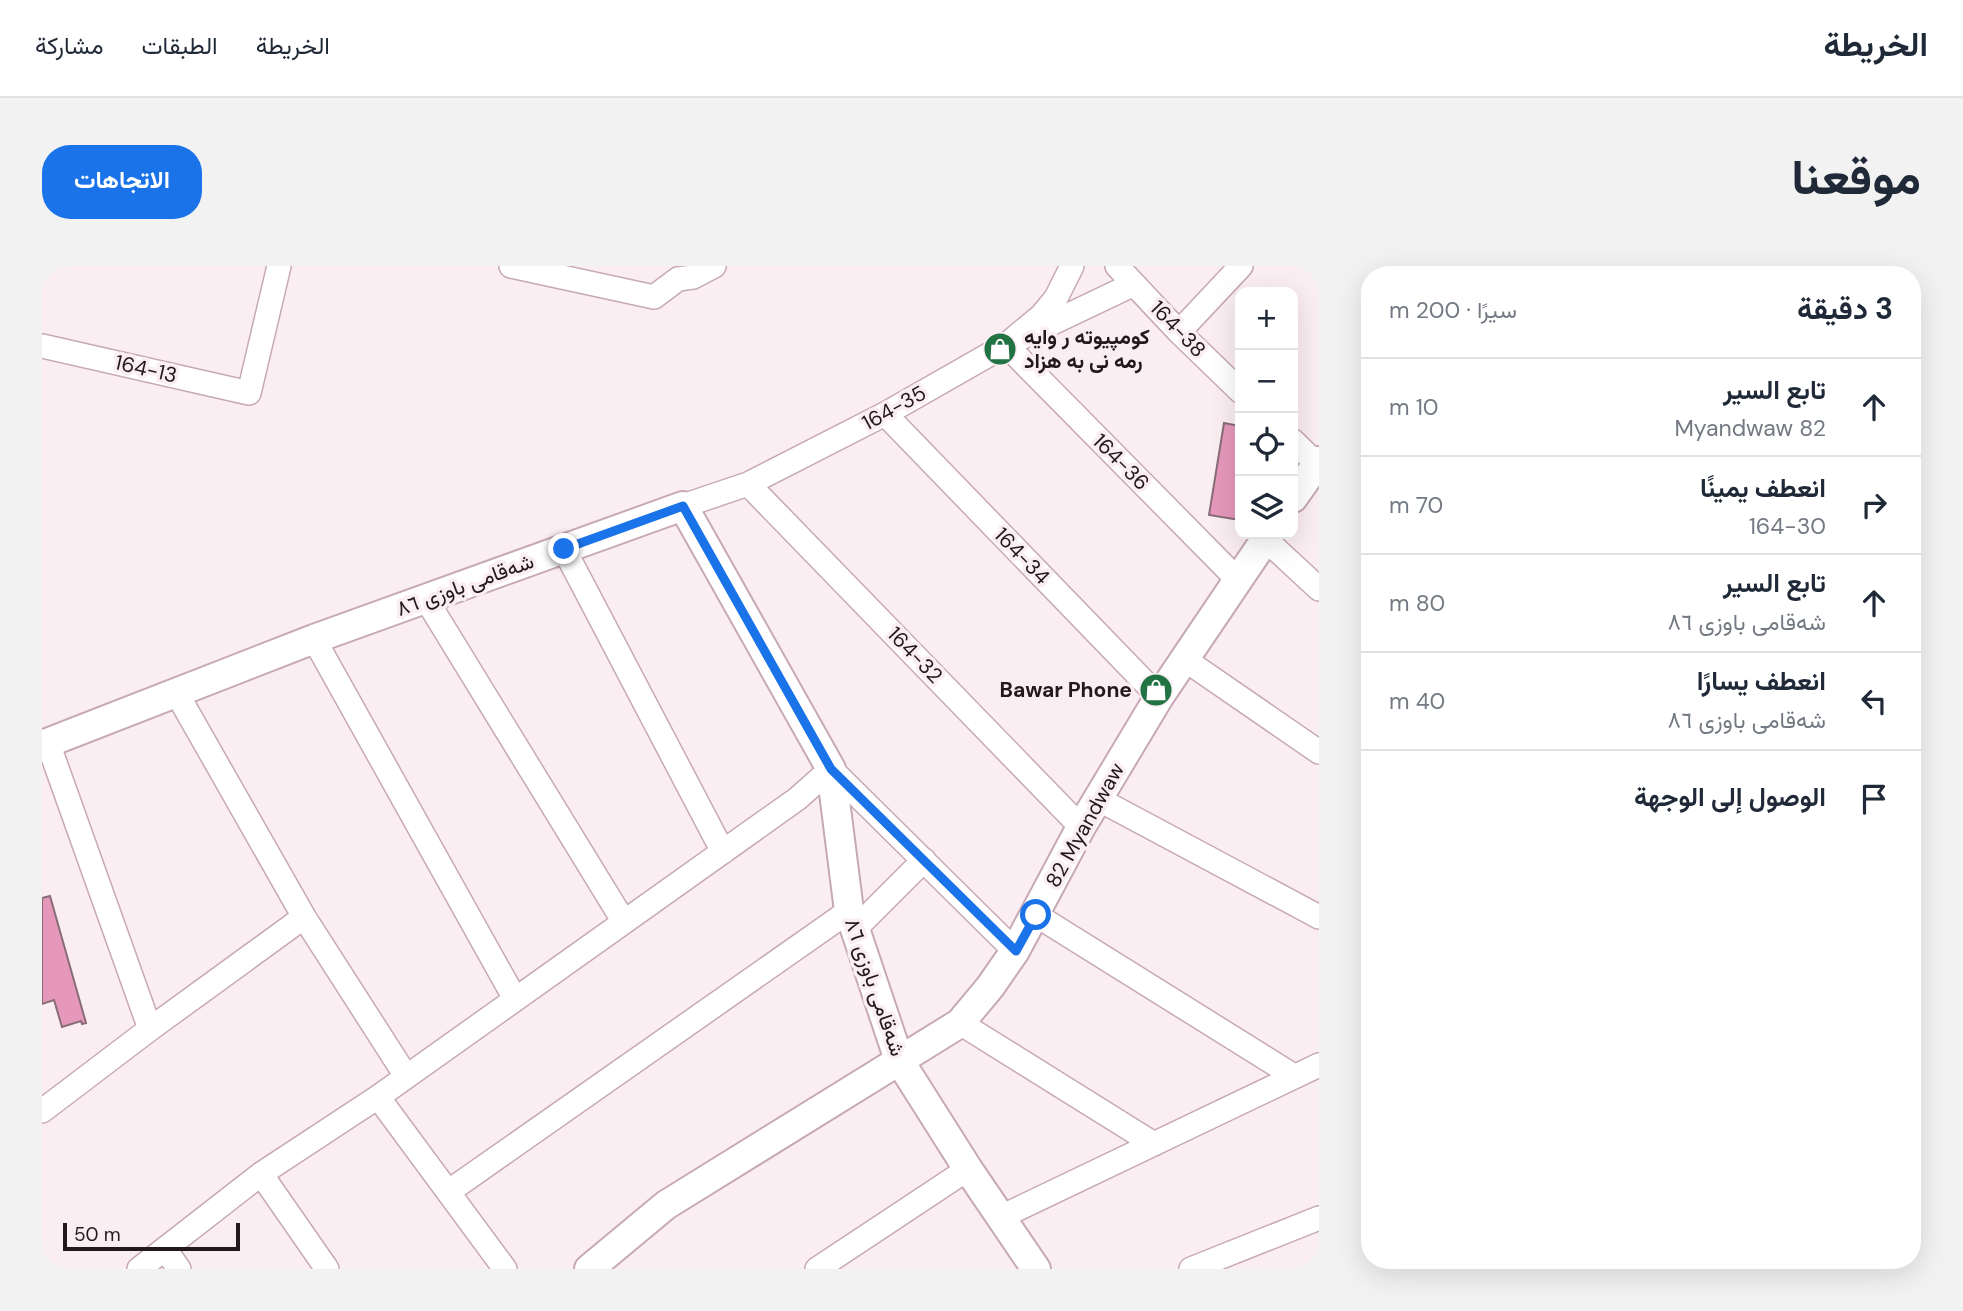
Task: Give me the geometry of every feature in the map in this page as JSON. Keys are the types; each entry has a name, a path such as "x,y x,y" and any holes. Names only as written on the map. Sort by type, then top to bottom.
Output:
{"street":[{"name":"164-13","path":"42,346 249,393 279,266"},
{"path":"512,266 654,297 678,279 693,277 714,266"},
{"name":"164-35","path":"683,506 748,484 885,414 1006,345 1041,316 1056,298 1072,266"},
{"name":"164-38","path":"1117,266 1178,332 1235,386"},
{"path":"1178,332 1241,266"},
{"path":"1006,345 1134,284"},
{"name":"164-36","path":"1006,345 1237,579"},
{"name":"164-34","path":"885,414 1159,697"},
{"path":"1298,445 1318,462 1298,491"},
{"name":"164-32","path":"748,484 1081,827"},
{"name":"شەقامی باوزی ٨٦","path":"45,744 314,639 683,506 831,769 852,920 899,1060 1001,1217 1027,1266"},
{"name":"82 Myandwaw","path":"589,1269 667,1205 960,1023 1016,951 1081,827 1159,697 1265,539"},
{"path":"1270,539 1319,589"},
{"path":"564,549 723,852"},
{"path":"426,598 624,922"},
{"path":"314,639 515,999"},
{"path":"1184,659 1319,752"},
{"path":"176,692 304,917 406,1076"},
{"path":"45,744 150,1028"},
{"path":"139,1269 261,1174 378,1097 797,800 831,769 1016,951"},
{"path":"1098,799 1319,917"},
{"path":"448,1192 852,920 924,860"},
{"path":"1036,915 1294,1076"},
{"path":"42,1111 150,1028 304,917"},
{"path":"960,1023 1154,1144"},
{"path":"1001,1217 1319,1065"},
{"path":"378,1097 505,1269"},
{"path":"817,1269 968,1169"},
{"path":"261,1174 327,1269"},
{"path":"1191,1269 1319,1218"},
{"path":"165,1249 179,1269"}],"building":[{"path":"1224,423 1235,425 1235,519 1209,515"},
{"path":"50,896 86,1023 82,1024 81,1021 62,1027 54,1000 42,1004 42,898"}],"place":[{"name":"کومپیوته ر وایه رمه نی به هزاد","path":"1000,349"},
{"name":"Bawar Phone","path":"1156,690"}],"route":[{"path":"564,549 683,506 831,769 1016,951 1036,915"}]}
